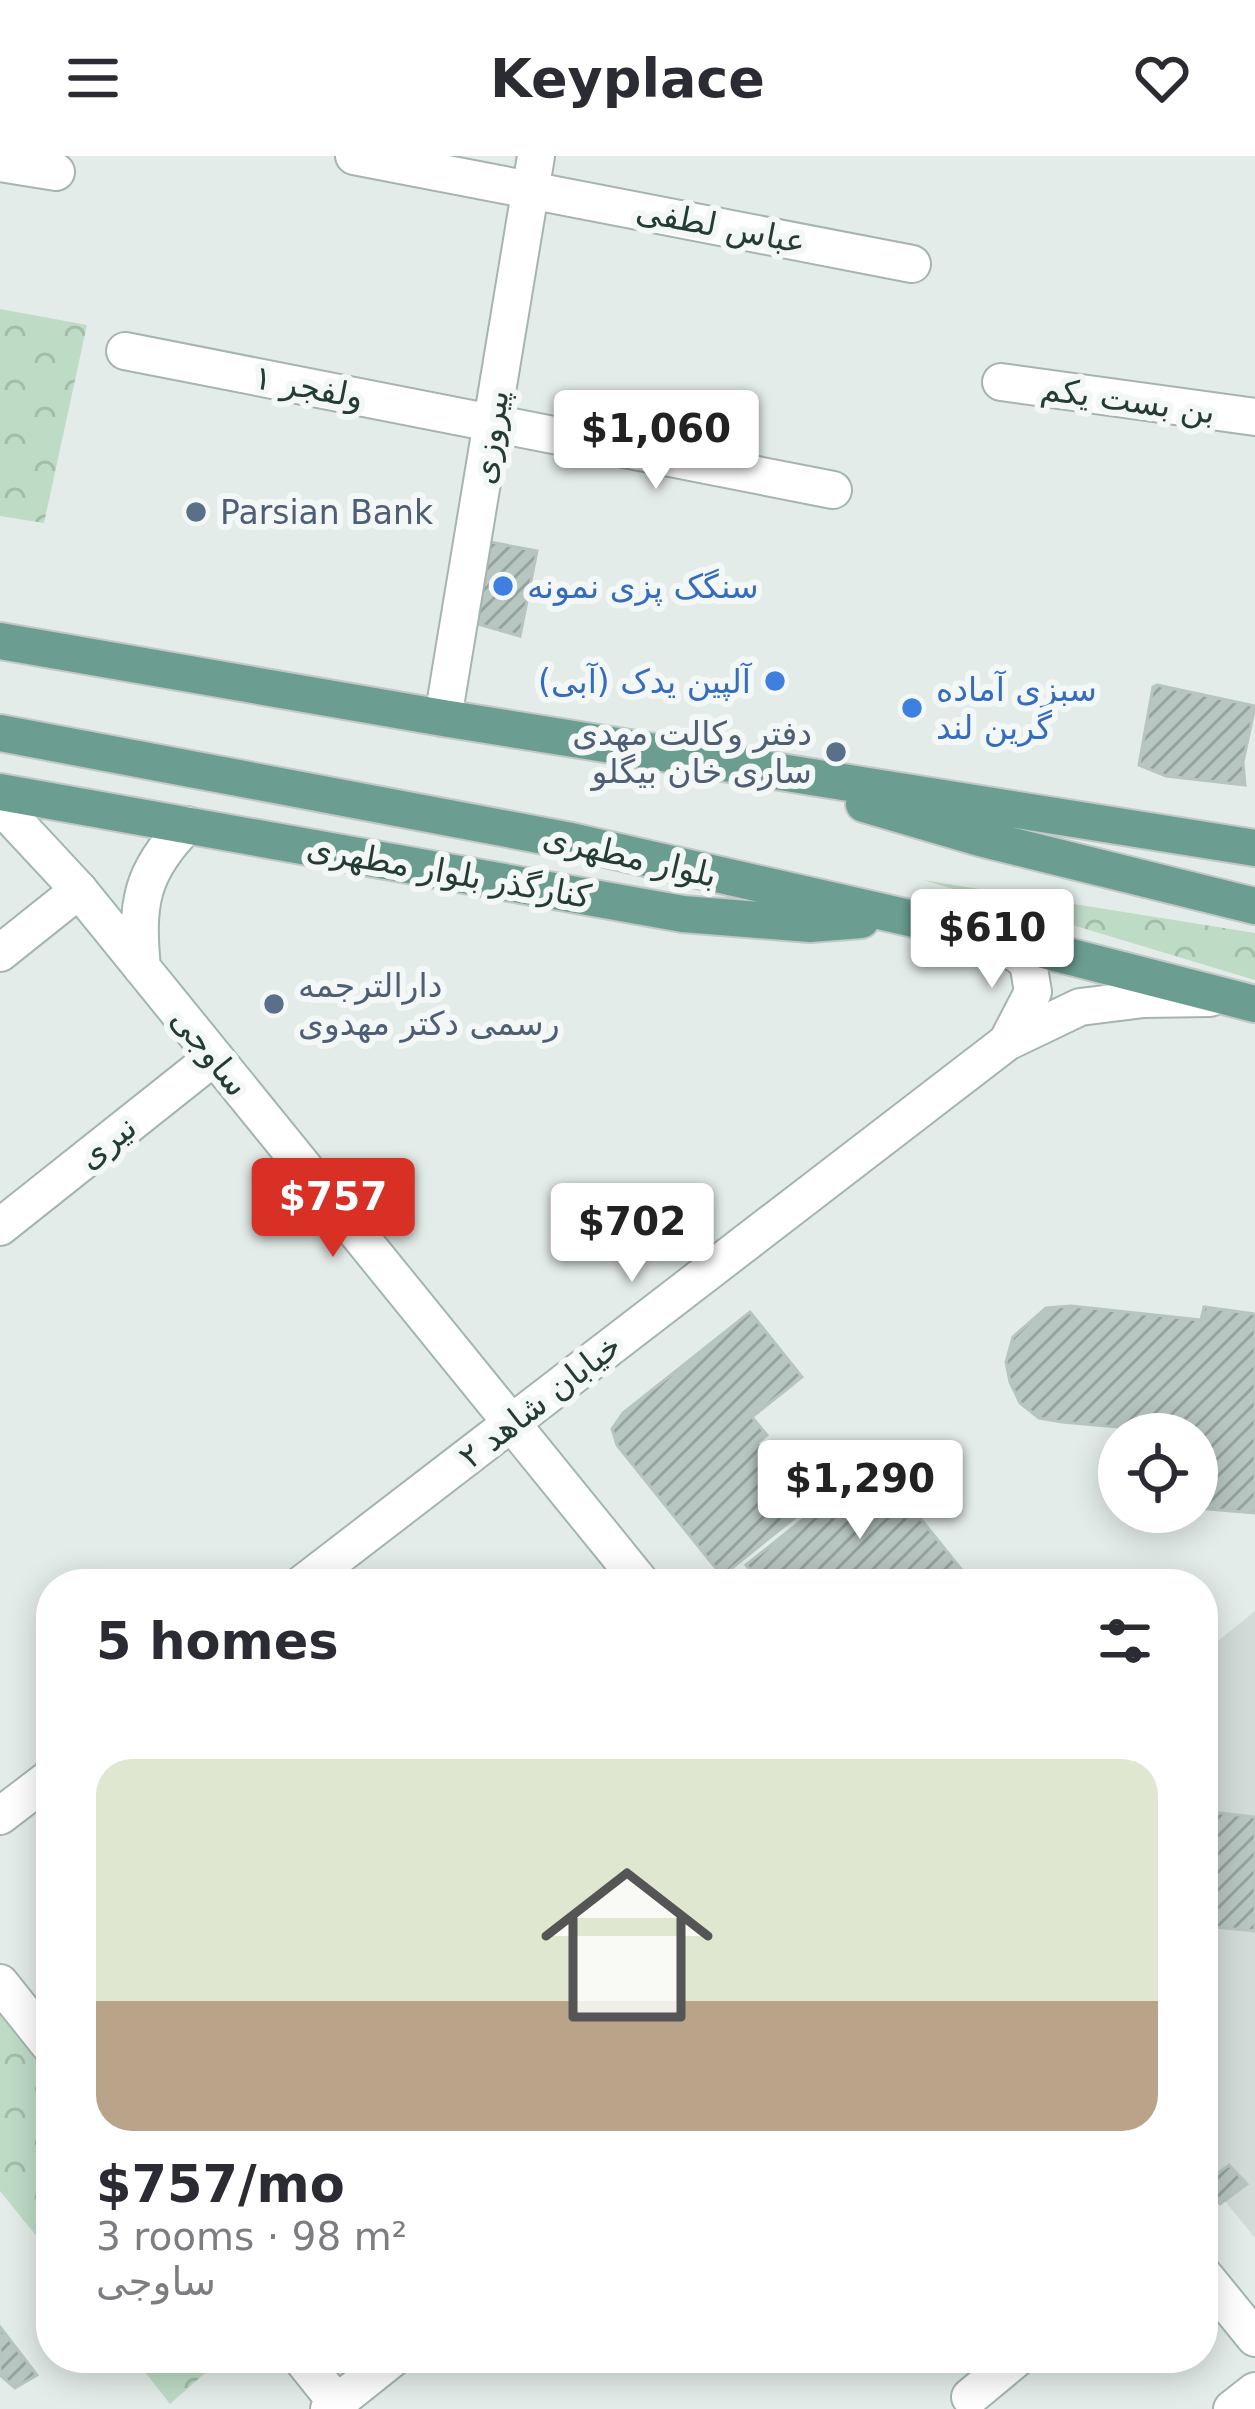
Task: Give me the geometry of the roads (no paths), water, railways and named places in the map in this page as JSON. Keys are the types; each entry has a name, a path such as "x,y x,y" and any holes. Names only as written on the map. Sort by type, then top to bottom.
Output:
{"main road":[{"path":"0,641 442,718 1254,848"},
{"name":"بلوار مطهری","path":"0,734 571,841 993,937 1238,1001"},
{"path":"735,766 980,838 1255,906"},
{"name":"کنارگذر بلوار مطهری","path":"0,791 683,914 811,924 900,917"}],"street":[{"name":"عباس لطفی","path":"354,156 533,172 912,264"},
{"path":"0,163 56,172"},
{"name":"پیروزی","path":"442,718 533,172"},
{"name":"ولفجر ۱","path":"125,351 833,490"},
{"name":"بن بست یکم","path":"1001,382 1255,417"},
{"name":"ساوجی","path":"0,805 79,890 630,1569"},
{"path":"142,968 137,918 146,879 163,849 187,825"},
{"path":"1254,848 1255,838"},
{"path":"0,953 79,890"},
{"path":"993,937 1028,962 1033,992 1006,1042"},
{"path":"1006,1042 1080,1007 1144,999 1238,1001"},
{"name":"خیابان شاهد ۲","path":"322,1569 1006,1042"},
{"name":"نیری","path":"0,1227 214,1057"},
{"path":"0,1816 36,1788"},
{"path":"0,1983 36,2028"},
{"path":"1218,2292 1255,2338"},
{"path":"311,2373 333,2406 374,2373"},
{"path":"970,2397 1000,2373"},
{"path":"1232,2409 1255,2391"}],"place":[{"name":"Parsian Bank","path":"196,512"},
{"name":"سنگک پزی نمونه","path":"503,586"},
{"name":"آلپین یدک (آبی)","path":"775,681"},
{"name":"سبزی آماده گرین لند","path":"912,708"},
{"name":"دفتر وکالت مهدی ساری خان بیگلو","path":"836,752"},
{"name":"دارالترجمه رسمی دکتر مهدوی","path":"274,1004"}]}
